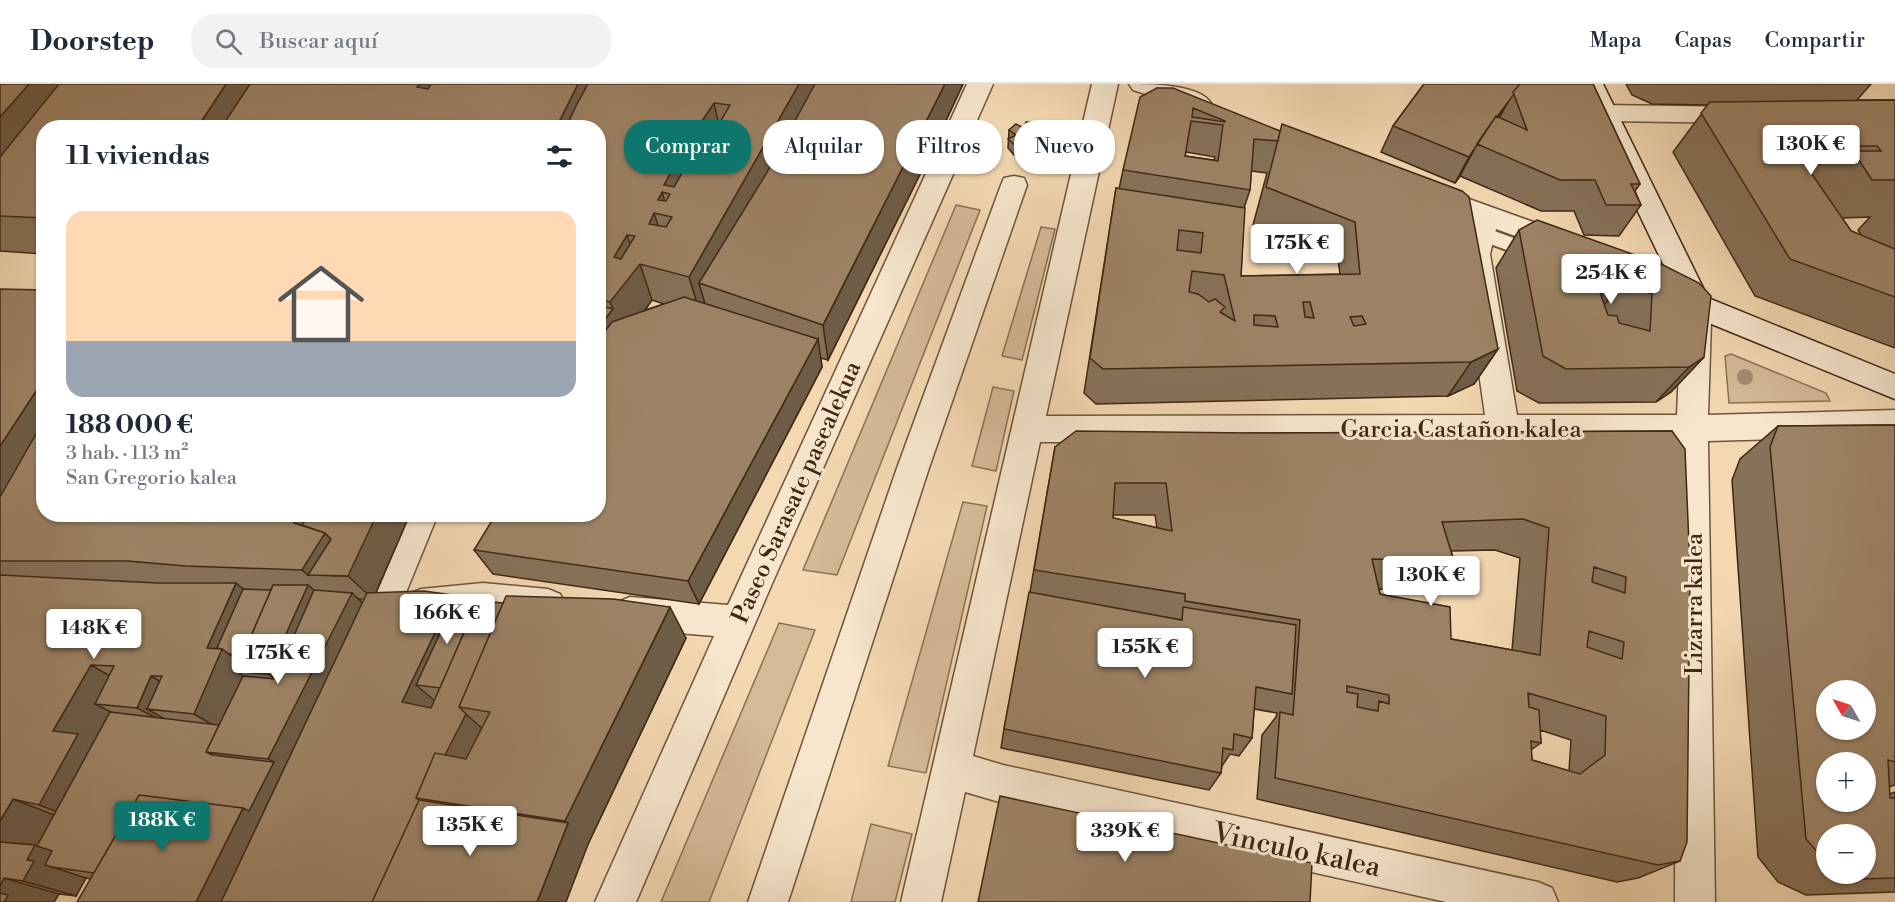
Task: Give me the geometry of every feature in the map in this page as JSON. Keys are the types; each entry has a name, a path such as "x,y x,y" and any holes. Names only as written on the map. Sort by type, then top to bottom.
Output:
{"street":[{"name":"Paseo Sarasate pasealekua","path":"615,902 738,622 833,367 980,84"},
{"path":"921,902 1105,84"},
{"path":"1142,84 1222,113"},
{"path":"1590,84 1605,114 1682,307 1895,387"},
{"path":"1605,114 1764,115"},
{"path":"768,902 914,468 1014,185"},
{"path":"1411,191 1575,258"},
{"path":"1482,229 1476,254 1503,429"},
{"name":"Lizarra kalea","path":"1682,307 1692,428 1694,492 1695,902"},
{"name":"Garcia Castañon kalea","path":"1027,429 1692,428 1895,423"},
{"path":"358,661 365,608 416,522"},
{"path":"365,608 483,599 738,622"},
{"name":"Vinculo kalea","path":"950,768 1003,784 1538,902"}],"lane":[{"path":"1411,191 1482,229"},
{"path":"1453,223 1482,229 1575,258"}],"shaded area":[{"path":"956,205 980,210 837,575 803,570"},
{"path":"1041,227 1055,229 1022,360 1002,356"},
{"path":"1731,354 1826,393 1830,401 1729,403 1725,356"},
{"path":"993,387 1014,391 996,471 972,466"},
{"path":"963,502 987,506 926,773 888,766"},
{"path":"779,623 815,630 709,902 661,902"},
{"path":"871,824 912,834 895,902 851,902"}],"building":[{"path":"0,84 29,84 0,117"},
{"path":"59,84 226,84 202,120 36,120 36,218 0,216 0,157"},
{"path":"250,84 420,84 417,87 428,89 431,84 578,84 560,120 226,120"},
{"path":"588,84 799,84 778,120 763,120 763,147 751,168 751,120 721,120 730,105 714,103 703,120 624,120 624,174 670,174 664,185 674,187 682,174 748,174 689,277 640,264 610,302 606,301 606,120 570,120","holes":["662,192 670,194 666,201 658,200","654,213 672,217 666,227 649,224","627,235 635,236 621,259 614,257"]},
{"path":"815,84 945,84 927,120 896,120 896,174 899,174 823,325 699,283 766,174 884,174 884,120 795,120"},
{"path":"1424,84 1520,84 1469,157 1393,126"},
{"path":"1520,84 1593,84 1640,184 1631,184 1641,205 1606,205 1595,180 1560,180 1477,144 1496,116 1527,130 1513,92"},
{"path":"1157,88 1173,88 1280,131 1278,141 1254,139 1250,190 1123,170 1140,97","holes":["1193,108 1225,121 1225,122 1192,117","1191,121 1223,125 1218,161 1185,156"]},
{"path":"1895,100 1895,180 1872,180 1853,151 1881,151 1877,146 1808,146 1820,164 1805,164 1851,231 1895,249 1895,297 1790,259 1701,113 1710,102"},
{"path":"1282,124 1462,191 1469,197 1498,349 1471,362 1103,369 1090,358 1116,188 1245,208 1241,276 1360,274 1355,222 1266,187","holes":["1179,230 1203,233 1201,253 1177,250","1192,271 1224,275 1235,321 1220,312 1225,307 1215,299 1209,302 1198,294 1189,292","1303,302 1310,302 1314,318 1305,317","1254,315 1275,316 1278,327 1254,325","1362,316 1366,324 1354,326 1350,317"]},
{"path":"1014,136 1014,144 1008,139"},
{"path":"1537,220 1663,265 1699,283 1711,296 1704,357 1689,367 1566,369 1543,356 1519,230","holes":["1622,282 1652,294 1650,331 1619,323 1617,316 1608,315 1598,287"]},
{"path":"0,289 36,290 36,391 0,446"},
{"path":"684,297 818,339 688,581 474,550 491,522 606,522 606,330 612,322"},
{"path":"606,307 613,309 606,318"},
{"path":"1895,425 1895,762 1888,760 1890,798 1895,798 1895,878 1876,879 1876,824 1816,824 1816,850 1806,839 1770,447 1778,426"},
{"path":"1076,431 1250,433 1672,431 1685,449 1690,569 1687,842 1680,861 1658,865 1275,778 1280,712 1293,715 1300,620 1185,601 1185,594 1034,570 1055,447","holes":["1115,483 1166,483 1172,531 1113,518","1523,519 1549,528 1540,655 1451,639 1450,607 1380,594 1372,559 1454,561 1442,522","1594,567 1626,577 1625,593 1592,582","1589,631 1624,642 1622,659 1587,647","1347,686 1389,695 1389,704 1379,701 1378,711 1357,707 1358,694 1347,692","1528,693 1606,716 1605,755 1580,774 1532,760 1531,741 1541,743 1539,710 1529,707"]},
{"path":"36,434 36,522 295,522 325,533 302,570 186,566 127,561 0,561 0,497"},
{"path":"304,522 373,522 348,576 308,575 331,539 325,533 302,525"},
{"path":"0,575 157,583 236,583 207,648 222,649 194,714 147,709 162,676 151,676 137,708 95,704 114,666 91,665 53,731 78,734 39,805 13,799 0,821"},
{"path":"273,585 308,585 268,674 236,671"},
{"path":"243,589 271,590 243,654 229,654 217,648"},
{"path":"314,590 352,593 268,759 206,752 243,676 275,679"},
{"path":"424,591 453,595 402,702 431,708 478,601 503,603 459,707 466,714 445,755 435,753 416,798 419,800 372,902 221,902 367,593"},
{"path":"1029,592 1182,620 1183,607 1296,625 1292,694 1256,687 1252,738 1234,734 1233,750 1223,748 1221,773 1004,729"},
{"path":"506,596 613,599 670,607 565,821 416,798 435,753 466,759 490,712 459,707"},
{"path":"456,599 476,604 440,688 416,685"},
{"path":"110,712 219,725 206,752 212,755 274,762 249,811 243,808 139,795 94,873 45,865 52,851 37,846"},
{"path":"139,795 243,808 196,902 77,902"},
{"path":"1000,796 1312,863 1310,902 978,902"},
{"path":"419,800 568,823 537,902 372,902"},
{"path":"0,842 35,845 27,860 34,861 23,881 4,878 0,886"},
{"path":"0,893 8,895 4,902 0,902"}]}
